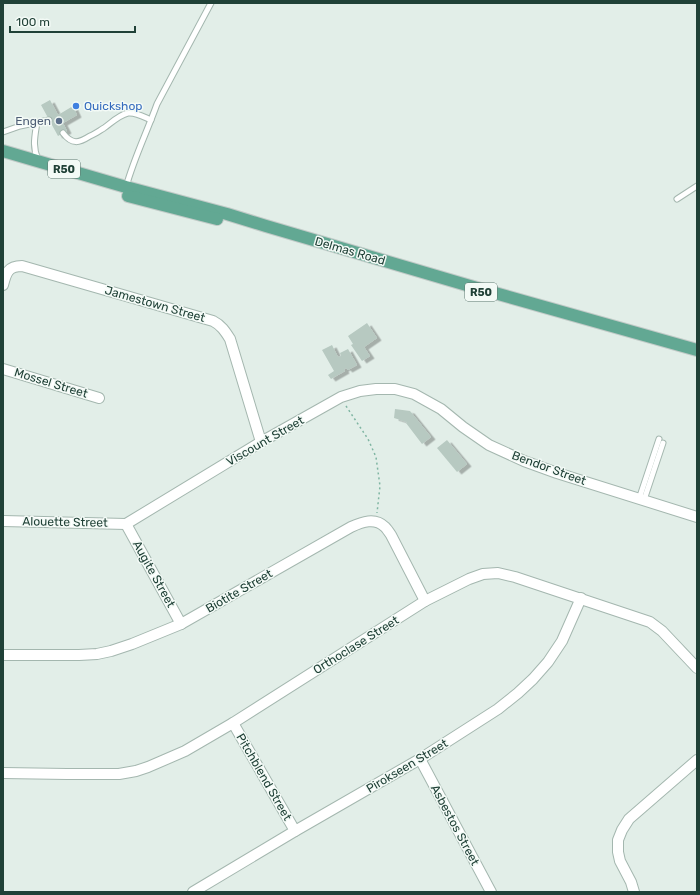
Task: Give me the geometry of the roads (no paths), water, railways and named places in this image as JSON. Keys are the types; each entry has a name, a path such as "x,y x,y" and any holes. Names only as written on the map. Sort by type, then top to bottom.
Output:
{"main road":[{"name":"Delmas Road","path":"3,151 125,188 227,214 463,284 697,350"},
{"name":"Delmas Road","path":"3,158 123,194 223,221 265,230 697,354"}],"street":[{"name":"Jamestown Street","path":"3,285 11,268 22,266 213,321 218,324 224,329 230,339 261,442"},
{"name":"Mossel Street","path":"3,368 99,398"},
{"name":"Viscount Street","path":"126,524 261,442 341,397 360,391 376,389 395,389 414,394"},
{"name":"Bendor Street","path":"414,394 441,409 489,445 517,458 557,473 697,517"},
{"name":"Alouette Street","path":"3,521 126,524"},
{"name":"Biotite Street","path":"3,654 79,656 111,651 132,644 181,624 351,527 363,522 376,521 385,526 425,601"},
{"name":"Augite Street","path":"126,524 181,624"},
{"name":"Orthoclase Street","path":"3,773 119,774 136,771 185,751 233,723 425,601 469,579 483,574 498,573 515,577 650,622 662,631 697,668"},
{"name":"Pirokseen Street","path":"193,892 420,759 498,709 528,684 548,662 562,641 581,598"},
{"name":"Pitchblend Street","path":"233,723 296,831"},
{"name":"Asbestos Street","path":"420,759 491,892"},
{"path":"634,892 631,882 620,861 618,852 618,840 622,830 630,820 697,760"}],"lane":[{"path":"125,188 130,171 157,104 211,3"},
{"path":"64,133 70,140 79,142 102,130 122,115 128,113 141,115 151,120"},
{"path":"3,132 20,126 49,120"},
{"path":"37,122 34,148 39,162"},
{"path":"677,199 697,186"},
{"path":"642,500 661,441"}],"place":[{"name":"Quickshop","path":"76,106"},
{"name":"Engen","path":"59,121"}]}
